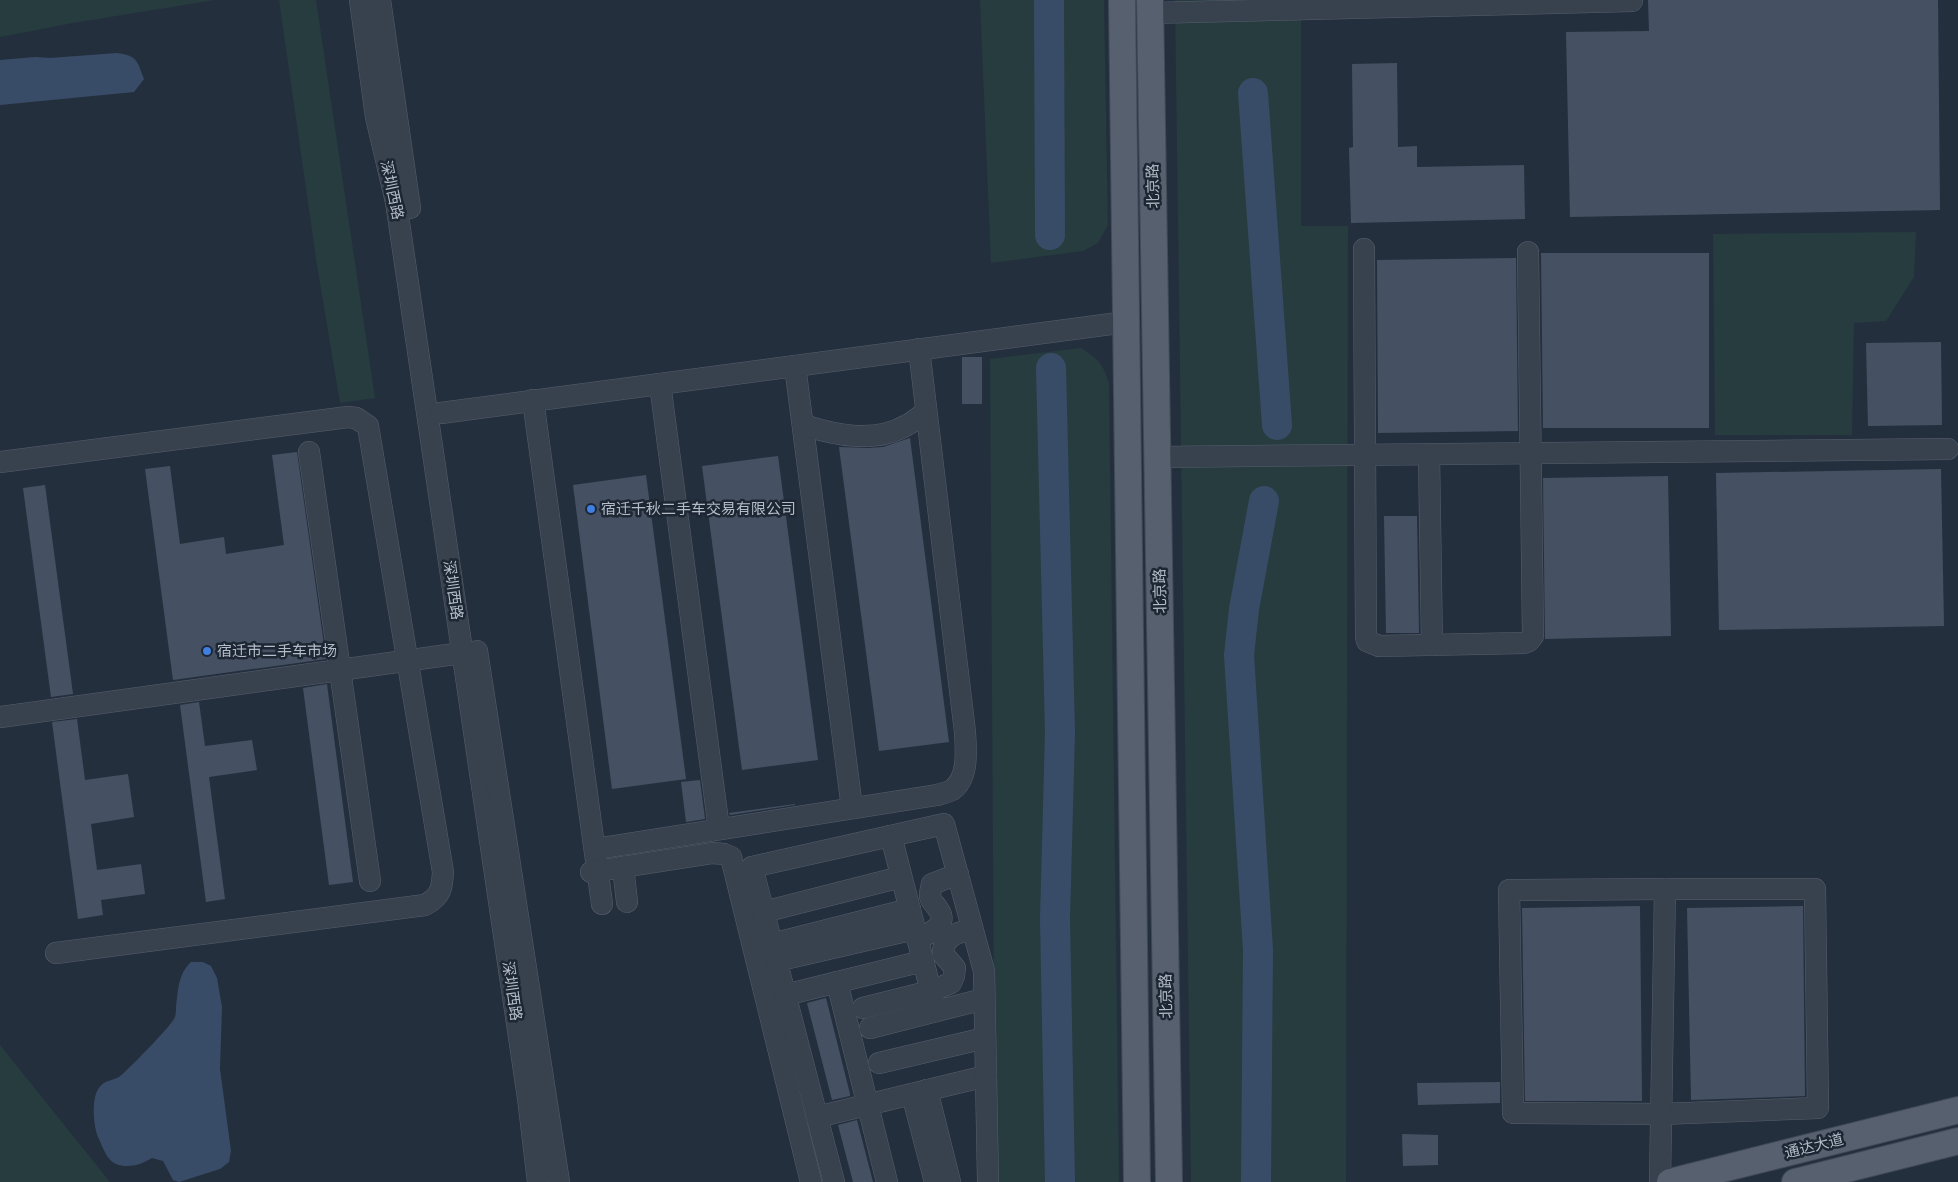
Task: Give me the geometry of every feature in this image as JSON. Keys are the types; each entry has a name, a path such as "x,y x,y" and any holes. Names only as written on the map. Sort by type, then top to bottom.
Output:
{"main road":[{"name":"北京路","path":"1122,0 1137,1182"},
{"name":"北京路","path":"1150,7 1169,1182"},
{"name":"通达大道","path":"1670,1182 1956,1117"},
{"name":"通达大道","path":"1795,1182 1958,1141"}],"street":[{"name":"深圳西路","path":"360,0 376,117 396,202 528,1098 538,1182"},
{"name":"深圳西路","path":"380,0 530,1001 559,1182"},
{"path":"1150,7 1632,1"},
{"path":"1364,249 1367,641 1379,646 1524,643 1529,641 1532,636 1528,252"},
{"path":"441,412 1126,322"},
{"path":"595,849 937,795 953,789 962,777 966,759 965,732 919,349"},
{"path":"795,366 852,808"},
{"path":"660,384 719,829"},
{"path":"534,400 595,849 594,872 602,904"},
{"path":"803,425 839,435 855,437 873,435 905,426 926,412"},
{"path":"0,462 348,417 356,418 368,426 442,872 442,887 436,899 425,905 411,908 56,953"},
{"path":"1158,457 1948,449"},
{"path":"309,452 370,881"},
{"path":"1429,454 1432,645"},
{"path":"0,717 462,653"},
{"path":"834,1182 752,867 892,841 944,824 984,971 988,1182"},
{"path":"892,841 936,1012"},
{"path":"594,872 713,853 731,857 811,1182"},
{"path":"622,867 627,902"},
{"path":"774,953 914,926 938,927 942,920 940,910 932,902 930,895 932,884 958,874"},
{"path":"763,912 901,877"},
{"path":"1660,1182 1665,889"},
{"path":"1815,889 1818,1108 1661,1114 1513,1113 1509,890 1815,889"},
{"path":"774,953 822,951 914,926"},
{"path":"863,1008 931,991 951,983 955,968 943,954 946,940 954,934 972,929"},
{"path":"822,951 868,1104 887,1182"},
{"path":"785,995 923,961"},
{"path":"870,1028 984,1000"},
{"path":"879,1063 985,1038"},
{"path":"817,1116 986,1076"},
{"path":"919,1092 935,1182"},
{"path":"919,1092 950,1182"}],"green space":[{"path":"0,0 215,0 0,37"},
{"path":"279,0 316,0 375,398 340,403 317,265"},
{"path":"980,0 1104,0 1108,225 1098,243 1083,251 991,263"},
{"path":"1175,0 1301,0 1301,226 1348,226 1346,1182 1191,1182"},
{"path":"1916,232 1914,277 1886,321 1854,323 1852,435 1715,435 1713,234"},
{"path":"1081,348 1100,363 1109,384 1119,1182 995,1182 990,359"},
{"path":"0,1045 110,1182 0,1182"}],"water":[{"path":"117,53 133,58 140,68 144,79 134,92 0,105 0,60"},
{"path":"191,962 203,962 211,966 217,978 222,1007 220,1069 231,1151 229,1162 220,1169 179,1182 173,1180 163,1161 152,1158 140,1164 126,1166 116,1164 110,1160 97,1134 94,1121 94,1106 96,1093 101,1085 119,1077 171,1024 176,1013 181,977"}],"building":[{"path":"1648,0 1938,0 1940,210 1570,217 1566,32 1649,31"},
{"path":"1397,63 1398,147 1417,146 1417,167 1524,165 1525,219 1351,223 1349,148 1353,147 1352,64"},
{"path":"1541,253 1709,253 1709,428 1543,428"},
{"path":"1516,258 1518,431 1378,433 1377,260"},
{"path":"1941,342 1942,425 1868,426 1866,343"},
{"path":"962,357 982,357 982,404 962,404"},
{"path":"910,438 949,742 879,751 839,447 883,447"},
{"path":"297,452 326,659 173,680 145,469 170,466 180,544 224,537 226,554 284,545 272,455"},
{"path":"778,456 818,760 742,770 702,466"},
{"path":"1941,469 1944,626 1719,630 1716,473"},
{"path":"646,475 686,779 612,789 573,485"},
{"path":"1668,476 1671,636 1545,639 1543,478"},
{"path":"45,485 73,694 51,697 23,488"},
{"path":"1384,516 1417,516 1419,633 1386,633"},
{"path":"327,684 353,882 329,885 303,688"},
{"path":"199,702 205,746 252,740 257,770 209,777 225,899 206,902 180,705"},
{"path":"77,719 85,780 128,774 134,817 91,824 97,870 141,864 145,894 101,900 103,915 78,919 52,722"},
{"path":"700,780 705,819 686,822 681,782"},
{"path":"795,804 730,815 729,813"},
{"path":"1640,906 1642,1101 1525,1101 1522,908"},
{"path":"1803,906 1805,1096 1691,1100 1687,908"},
{"path":"826,998 850,1094 850,1096 832,1100 807,1003"},
{"path":"1500,1082 1500,1103 1418,1105 1417,1083"},
{"path":"857,1120 873,1182 853,1182 838,1125"},
{"path":"1402,1134 1438,1135 1438,1165 1403,1166"}],"waterway":[{"path":"1049,0 1050,235"},
{"path":"1253,93 1277,425"},
{"path":"1051,368 1060,732 1055,919 1060,1182"},
{"path":"1256,1182 1258,950 1239,655 1244,609 1264,501"}],"place":[{"name":"宿迁千秋二手车交易有限公司","path":"591,509"},
{"name":"宿迁市二手车市场","path":"207,651"}]}
